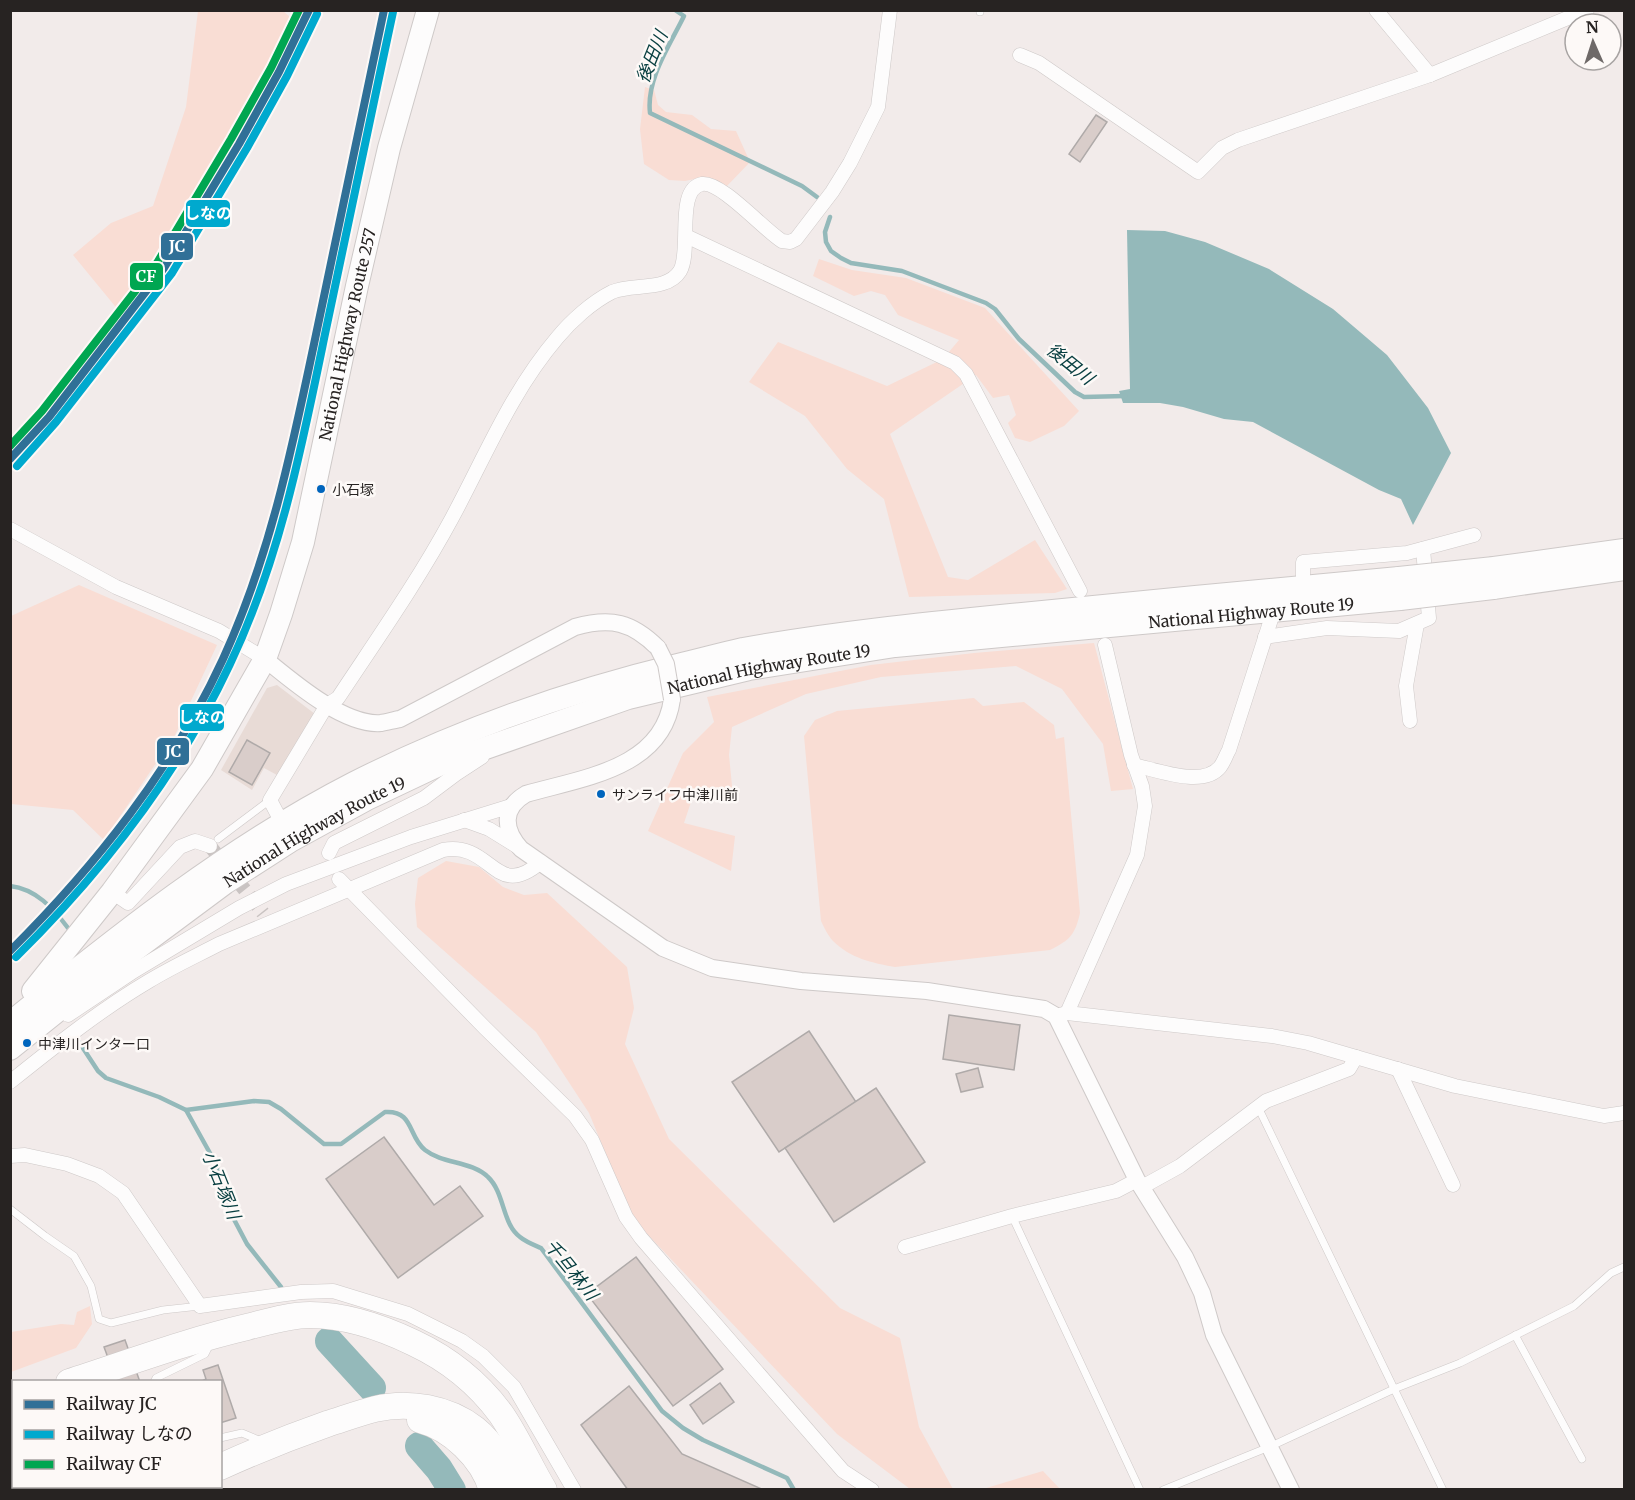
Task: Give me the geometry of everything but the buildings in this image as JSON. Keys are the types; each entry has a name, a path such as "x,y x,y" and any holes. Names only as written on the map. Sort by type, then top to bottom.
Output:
{"highway":[{"name":"National Highway Route 257","path":"129,904 265,659 281,614 303,542 357,286 389,148 428,10"},
{"name":"National Highway Route 19","path":"1493,578 1624,550"},
{"name":"National Highway Route 19","path":"10,1049 112,967 225,883 292,840 367,799 443,763 520,734 628,698 748,669 895,646 1274,610 1400,588 1493,578 1624,569"},
{"name":"National Highway Route 19","path":"10,1023 129,904 217,865 282,823 363,779 432,747 510,715 620,679 741,650 888,628 1303,587 1400,588"},
{"path":"10,1016 13,1010 40,984 129,904"},
{"path":"75,1380 216,1334 274,1320 308,1315 345,1318 374,1326 435,1353 468,1378 501,1414 543,1490"},
{"path":"222,1466 272,1444 376,1409 400,1406 422,1407 449,1414 476,1430 505,1465 516,1490"},
{"path":"349,1417 404,1417 434,1424 455,1439 475,1458 489,1479 492,1490"},
{"path":"518,1445 531,1490"}],"street":[{"path":"282,823 270,801 327,705 338,698 422,573 520,388 557,338 588,309 612,292 637,286 658,285 672,280 680,271 684,260 686,200 690,191 702,184 708,184 736,202 782,241 790,242 796,239 832,192 850,163 878,107 890,10"},
{"path":"1376,10 1430,75"},
{"path":"1020,55 1039,63 1198,172 1222,148 1238,140 1430,75 1587,10"},
{"path":"686,236 955,363 966,374 1080,591"},
{"path":"10,529 116,587 219,631 265,659 299,687 327,705 358,720 380,723 400,719 558,635 593,622 612,621 632,627 647,637 658,648 666,664 672,699 666,724 657,738 642,753 624,764 526,794 511,806 391,844 286,884 239,908 134,971 52,1027 35,1030"},
{"path":"1303,587 1303,562 1407,553 1474,534"},
{"path":"1265,637 1327,628 1399,631 1429,618 1423,549"},
{"path":"1134,765 1196,778 1209,775 1219,768 1229,750 1274,610"},
{"path":"1410,721 1407,686 1417,624"},
{"path":"1105,645 1134,765 1142,786 1145,806 1137,855 1062,1015 1140,1184 1185,1257 1202,1293 1214,1335 1291,1490"},
{"path":"329,853 334,843 424,798 470,764 520,734"},
{"path":"511,806 508,816 509,833 520,849"},
{"path":"464,820 489,830 541,862 663,948 712,968 801,981 927,991 1044,1009 1062,1015 1272,1036 1308,1043 1455,1086 1604,1116 1624,1113"},
{"path":"129,904 180,847 195,841 214,843"},
{"path":"10,1082 85,1024 149,981 267,918 348,890 443,850 453,848 471,851 501,873 509,876 525,874 541,862"},
{"path":"339,879 575,1116 592,1140 626,1217 641,1238 843,1471 872,1490"},
{"path":"905,1247 1012,1216 1140,1184 1180,1166 1266,1101 1349,1069 1356,1057"},
{"path":"1398,1069 1453,1185"},
{"path":"10,1156 25,1155 67,1164 99,1176 123,1193 200,1305 301,1292 333,1292 408,1314 462,1341 483,1356 514,1387 574,1490"}],"lane":[{"path":"214,843 270,801"},
{"path":"1258,1107 1443,1490"},
{"path":"10,1209 74,1256 91,1286 99,1319 111,1323 163,1310 200,1305"},
{"path":"1012,1216 1140,1490"},
{"path":"1163,1490 1269,1447 1394,1389 1460,1363 1574,1306 1611,1273 1624,1267"},
{"path":"155,1380 205,1354 216,1334"},
{"path":"1515,1335 1582,1459"},
{"path":"222,1438 242,1434 272,1444"}],"shaded area":[{"path":"198,11 283,11 296,22 232,138 119,311 73,255 111,223 153,206 186,107"},
{"path":"645,87 654,90 658,105 666,112 692,115 711,129 736,131 750,162 726,187 704,177 685,181 669,180 644,164 640,129"},
{"path":"819,259 852,270 906,278 985,308 1079,411 1064,426 1030,442 1015,438 1008,423 1016,415 1009,395 993,398 976,375 890,434 948,577 968,580 1035,540 1067,589 1055,593 909,597 884,499 847,469 805,416 749,382 778,342 887,386 943,359 959,340 898,315 885,295 871,291 854,296 813,276"},
{"path":"79,585 217,645 175,735 104,840 73,810 11,804 11,616"},
{"path":"1094,643 1133,789 1111,791 1103,744 1062,689 1016,666 881,677 806,694 732,727 729,755 733,796 693,796 684,823 735,836 731,871 648,831 683,753 714,722 707,697 871,665 974,653"},
{"path":"277,685 315,714 277,775 264,768 252,790 221,770 267,688"},
{"path":"974,698 983,706 1024,702 1054,725 1056,739 1064,737 1080,913 1074,932 1067,940 1050,950 895,967 854,956 833,941 821,921 804,736 815,720 837,711"},
{"path":"446,861 479,867 503,887 524,895 547,893 627,967 634,1008 625,1044 669,1139 840,1308 900,1338 919,1427 953,1489 910,1489 837,1434 632,1218 589,1113 536,1032 417,927 415,904 418,878"},
{"path":"90,1306 92,1324 76,1348 11,1372 11,1332 61,1324 74,1325 77,1312"},
{"path":"1043,1471 1060,1489 983,1489"}],"water":[{"path":"1127,230 1165,231 1205,242 1269,269 1333,309 1387,355 1428,408 1451,453 1413,525 1401,499 1379,490 1253,422 1224,419 1160,403 1123,403 1119,391 1130,389"}],"waterway":[{"name":"後田川","path":"675,10 684,16 655,75 650,113 802,186 817,197"},
{"name":"後田川","path":"830,217 825,232 826,242 831,251 841,258 851,263 902,271 986,303 995,309 1019,339 1075,392 1084,397 1125,396"},
{"name":"千旦林川","path":"10,886 36,895 56,913 68,928"},
{"name":"千旦林川","path":"79,1042 98,1071 106,1078 159,1097 186,1110 254,1101 269,1102 324,1144 341,1144 385,1112 401,1115 420,1145 432,1155 474,1168 488,1177 498,1191 506,1217 514,1231 520,1237 541,1248 662,1411 703,1440 787,1478 794,1490"},
{"name":"小石塚川","path":"186,1110 216,1164 228,1208 247,1244 281,1287"},
{"name":"小石塚川","path":"329,1341 372,1388"},
{"name":"小石塚川","path":"419,1446 439,1469 452,1490"}],"tunnel":[{"path":"210,846 263,913"}],"rail line":[{"name":"CF","path":"10,446 42,411 157,263 271,68 299,10"},
{"name":"JC","path":"10,459 49,417 164,268 239,144 279,72 309,10"},
{"name":"JC","path":"10,951 102,850 156,777 203,700 240,619 268,536 290,453 384,10"},
{"name":"しなの","path":"16,957 79,891 136,820 162,783 187,745 230,664 263,584 298,460 393,12"},
{"name":"しなの","path":"17,466 56,422 172,273 247,148 287,76 317,14"}],"place":[{"name":"小石塚","path":"321,489"},
{"name":"サンライフ中津川前","path":"601,794"},
{"name":"中津川インター口","path":"27,1043"}]}
